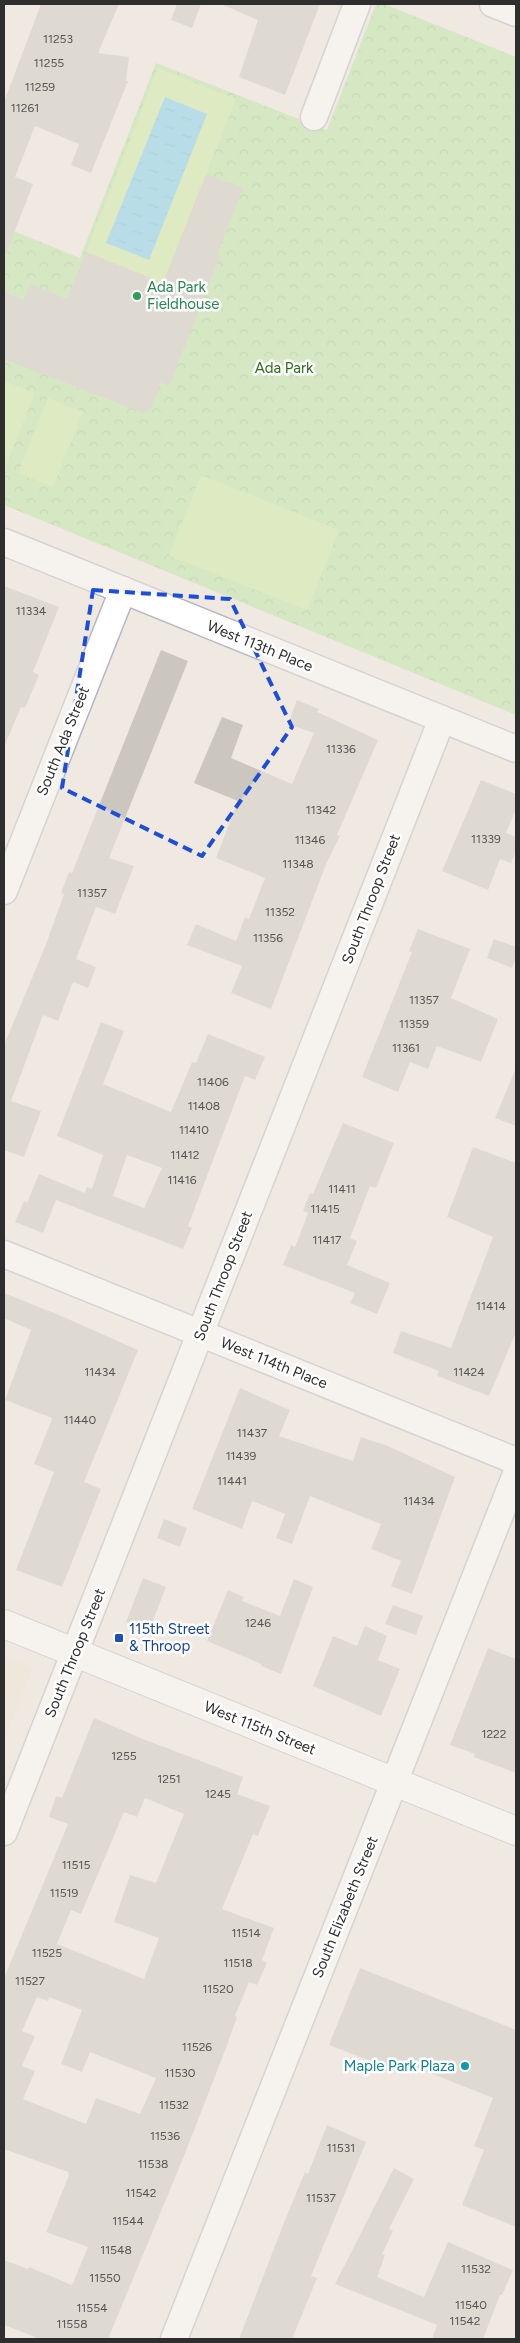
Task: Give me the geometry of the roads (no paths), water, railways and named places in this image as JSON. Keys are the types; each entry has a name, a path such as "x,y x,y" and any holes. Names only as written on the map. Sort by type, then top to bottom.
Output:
{"street":[{"path":"314,117 357,4"},
{"path":"493,4 516,13"},
{"name":"West 113th Place","path":"4,542 516,749"},
{"name":"South Ada Street","path":"4,891 123,590"},
{"name":"South Throop Street","path":"4,1832 442,719"},
{"name":"West 114th Place","path":"4,1254 516,1461"},
{"name":"South Elizabeth Street","path":"174,2339 516,1474"},
{"name":"West 115th Street","path":"4,1624 516,1831"}],"water":[{"path":"165,97 207,114 149,260 106,243"}],"place":[{"name":"Ada Park Fieldhouse","path":"137,296"},
{"name":"115th Street & Throop","path":"119,1638"},
{"name":"Maple Park Plaza","path":"465,2066"}],"park label":[{"name":"Ada Park","path":"284,368"}]}
